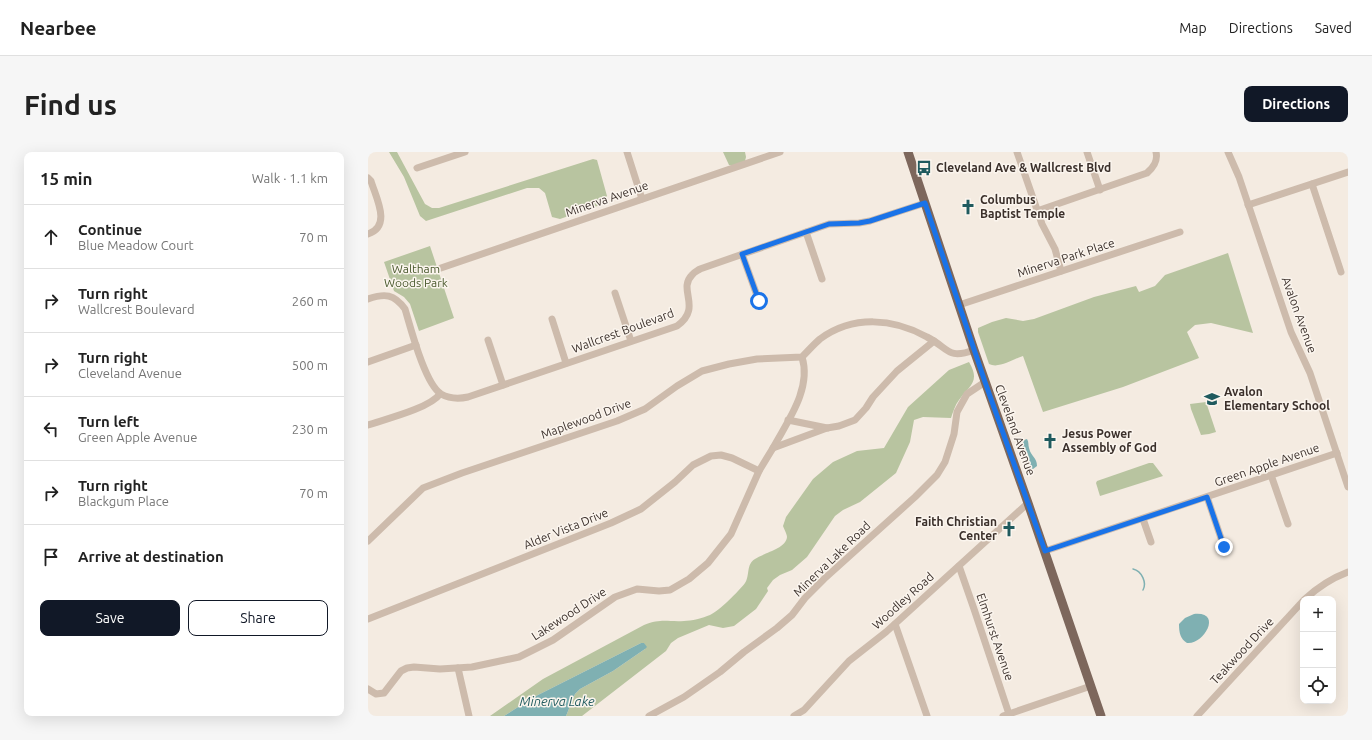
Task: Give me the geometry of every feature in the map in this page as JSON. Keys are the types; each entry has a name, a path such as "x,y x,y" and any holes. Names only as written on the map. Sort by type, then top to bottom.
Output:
{"main road":[{"name":"Cleveland Avenue","path":"908,152 974,350 1101,716"}],"street":[{"path":"417,168 465,152"},
{"path":"627,152 642,199"},
{"name":"Minerva Avenue","path":"441,268 780,152"},
{"path":"1017,152 1037,211 1055,249 1062,271"},
{"path":"1087,152 1100,190"},
{"path":"1037,211 1147,173 1154,167 1157,157 1156,152"},
{"name":"Avalon Avenue","path":"1228,152 1239,177 1291,332 1310,373 1348,487"},
{"path":"1248,205 1348,172"},
{"path":"368,178 381,211 382,220 378,227 368,234"},
{"path":"1312,184 1341,272"},
{"name":"Wallcrest Boulevard","path":"440,394 449,397 468,397 677,326 684,321 688,313 690,304 687,286 691,275 700,269 834,223 859,223 870,221 925,203"},
{"path":"806,232 822,279"},
{"name":"Minerva Park Place","path":"960,305 1180,232"},
{"path":"742,254 759,301"},
{"path":"615,293 630,341"},
{"path":"368,299 388,295 398,300 405,309 429,380 440,394 428,404 368,425"},
{"path":"552,319 566,363"},
{"path":"802,357 819,340 848,324 880,322 906,327 956,354 963,354 974,350"},
{"path":"488,340 503,385"},
{"path":"773,448 827,428 839,426 855,420 866,408 873,397 897,371 934,342"},
{"path":"368,362 416,345"},
{"name":"Lakewood Drive","path":"368,689 376,694 384,693 401,671 407,668 472,668 519,657 553,640 615,597 637,589 659,591 670,590 689,579 708,563 731,534 759,471 800,398 804,378 804,361 802,357"},
{"name":"Maplewood Drive","path":"368,541 423,488 451,476 617,421 645,409 677,386 702,372 729,364 757,359 802,357"},
{"name":"Minerva Lake Road","path":"650,716 684,697 720,672 777,628 792,615 805,598 824,579 915,497 936,475 945,462 954,434 957,412 967,394 985,382"},
{"path":"788,420 827,428"},
{"name":"Green Apple Avenue","path":"1045,551 1337,453"},
{"name":"Alder Vista Drive","path":"368,618 611,523 641,509 675,482 693,465 711,456 732,458 759,471"},
{"path":"1271,475 1288,524"},
{"path":"1207,497 1224,547"},
{"name":"Woodley Road","path":"794,716 804,710 849,661 895,624 1028,503"},
{"path":"1143,519 1151,542"},
{"name":"Elmhurst Avenue","path":"958,566 974,609 1006,715"},
{"path":"1309,596 1337,576 1348,572"},
{"name":"Teakwood Drive","path":"1197,716 1300,604"},
{"path":"895,624 927,716"},
{"path":"458,668 469,716"},
{"path":"1006,715 1091,686"}],"green space":[{"path":"389,152 397,152 425,204 432,208 439,208 593,159 597,160 607,196 600,205 560,219 552,217 545,193 539,188 527,188 426,221 420,216 404,177"},
{"path":"723,152 745,152 745,161 736,166 729,165"},
{"name":"Waltham Woods Park","path":"430,246 454,318 419,331 410,304 404,297 394,291 384,262"},
{"path":"1228,253 1253,333 1211,323 1195,325 1187,332 1199,358 1123,387 1043,412 1023,356 1002,364 989,364 978,328 1006,318 1023,321 1034,319 1094,297 1136,286 1139,292 1155,286 1165,275"},
{"path":"969,362 974,374 974,379 970,387 956,404 951,418 923,417 914,420 910,442 896,473 860,502 843,510 835,516 807,557 792,570 773,580 767,588 768,591 756,609 734,626 723,628 709,625 678,638 671,643 666,651 582,716 566,716 575,694 580,689 613,671 645,649 644,643 641,643 532,698 504,716 490,716 543,679 644,625 660,621 693,620 710,615 734,596 745,583 752,561 783,545 787,537 783,526 786,517 813,479 833,462 857,451 884,448 908,407 949,370"},
{"path":"1206,402 1216,432 1201,435 1190,404"},
{"path":"1149,463 1153,463 1163,476 1100,496 1096,483 1097,481"}],"water":[{"path":"1027,439 1030,451 1037,463 1037,466 1033,469 1031,469 1028,454 1022,446 1024,440"},
{"path":"1194,614 1203,614 1208,618 1208,628 1199,639 1187,643 1180,635 1179,624 1185,618"},
{"name":"Minerva Lake","path":"641,643 644,643 647,647 613,671 580,689 575,694 566,716 504,716 532,698"}],"waterway":[{"path":"1133,569 1139,572 1143,578 1143,590"}],"place":[{"name":"Cleveland Ave & Wallcrest Blvd","path":"924,168"},
{"name":"Columbus Baptist Temple","path":"968,207"},
{"name":"Avalon Elementary School","path":"1212,399"},
{"name":"Jesus Power Assembly of God","path":"1050,441"},
{"name":"Faith Christian Center","path":"1009,529"}],"route":[{"path":"759,301 742,254 829,224 870,221 925,203 985,382 1045,551 1207,497 1224,547"}]}
